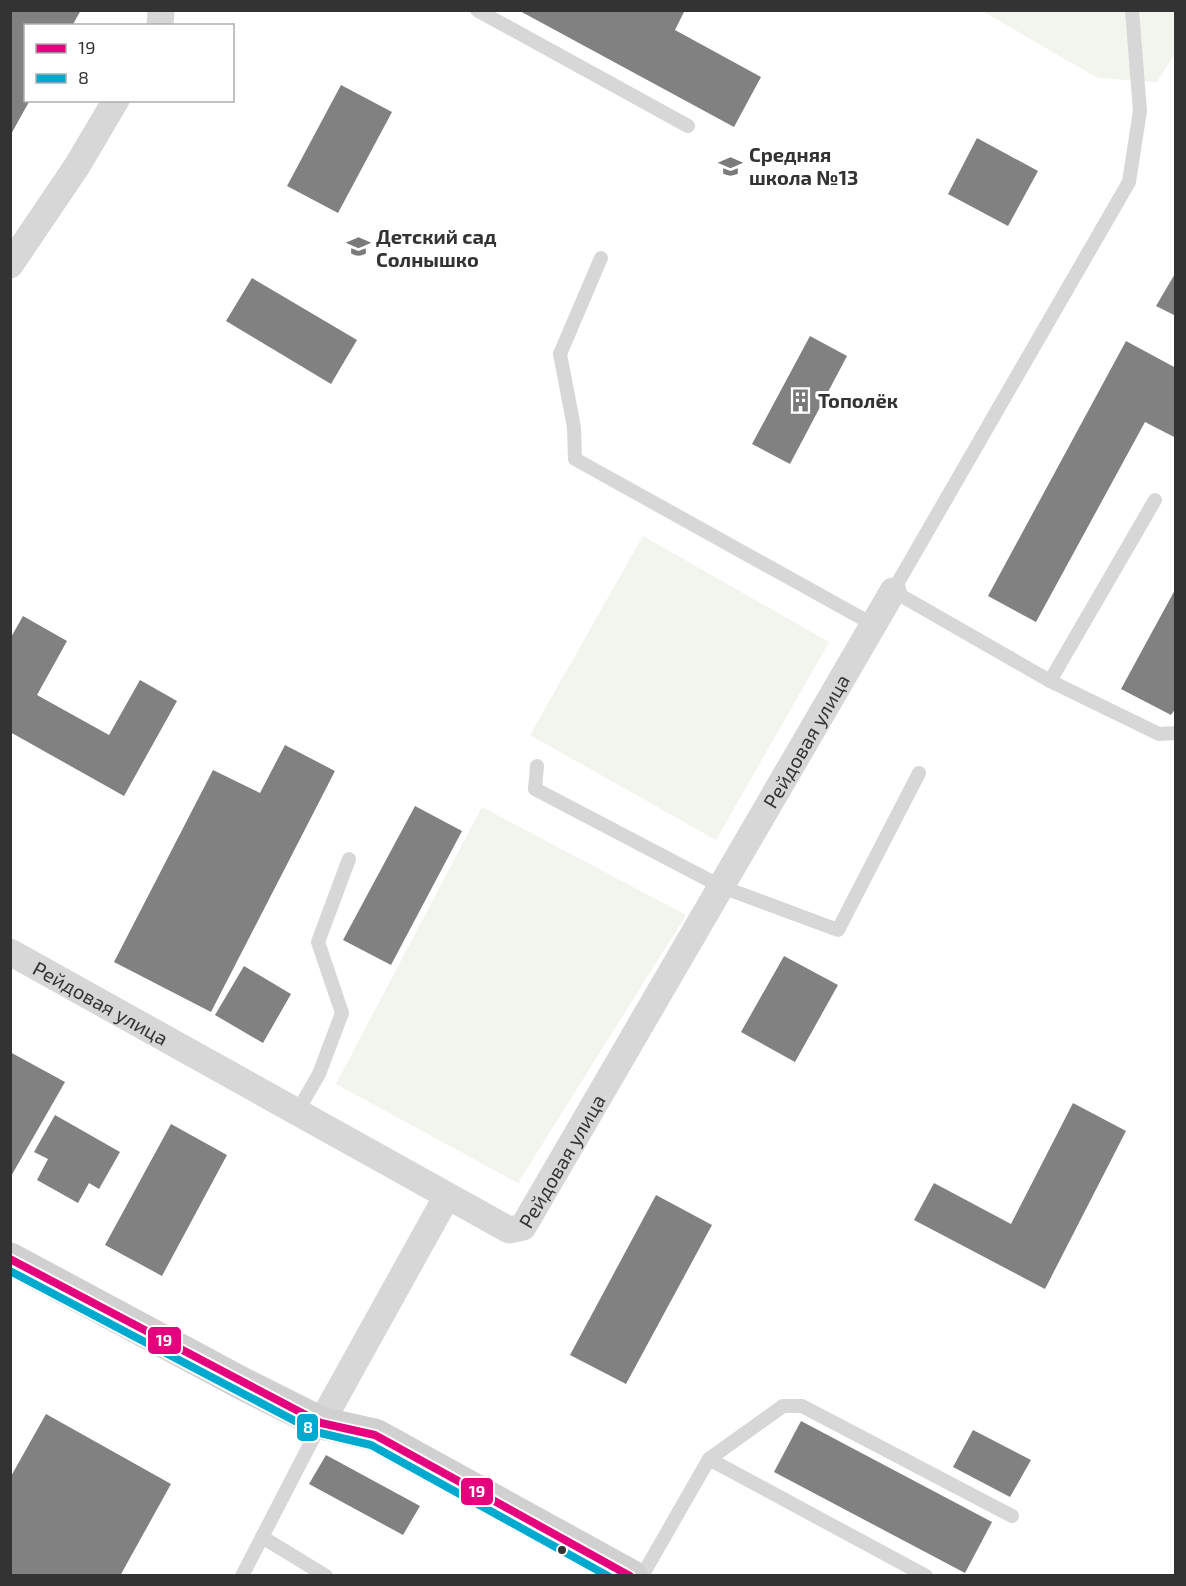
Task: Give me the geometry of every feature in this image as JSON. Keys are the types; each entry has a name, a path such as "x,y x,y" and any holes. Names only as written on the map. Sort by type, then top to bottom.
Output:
{"main road":[{"path":"10,1258 243,1384 321,1423 375,1436 632,1575"}],"street":[{"path":"10,265 77,166 115,102"},
{"name":"Рейдовая улица","path":"10,952 509,1230 523,1227 893,591"},
{"path":"321,1423 447,1196"}],"lane":[{"path":"477,10 688,126"},
{"path":"1132,10 1140,111 1129,182 893,591 1050,681 1159,735 1176,733"},
{"path":"601,258 560,354 574,427 575,459 874,625"},
{"path":"1050,681 1155,500"},
{"path":"537,766 535,789 722,887 838,930 919,773"},
{"path":"297,1112 319,1074 342,1013 318,942 349,859"},
{"path":"642,1575 709,1459 783,1406 802,1406 1012,1516"},
{"path":"242,1575 321,1423"},
{"path":"709,1459 926,1575"},
{"path":"262,1537 326,1575"}],"shaded area":[{"path":"982,11 1175,11 1175,53 1157,82 1098,78"},
{"path":"643,536 829,642 716,840 530,735"},
{"path":"482,807 686,915 518,1183 336,1084"}],"building":[{"path":"12,10 81,10 73,24 24,24 24,102 29,102 10,136"},
{"path":"518,10 685,10 675,30 761,77 734,127"},
{"path":"341,85 392,112 338,213 287,186"},
{"path":"977,138 1038,171 1008,226 948,194"},
{"path":"1176,272 1176,316 1156,306"},
{"path":"252,278 357,340 331,384 226,321"},
{"name":"Тополёк","path":"810,336 847,356 790,464 752,444"},
{"path":"1126,341 1176,368 1176,438 1145,422 1036,622 988,596"},
{"path":"1176,588 1176,708 1171,715 1121,689"},
{"path":"23,616 67,641 37,695 109,735 140,680 177,701 124,796 10,732 10,639"},
{"path":"285,745 335,771 211,1012 114,962 213,770 260,793"},
{"path":"415,806 462,831 391,965 343,940"},
{"path":"784,956 838,985 795,1062 741,1032"},
{"path":"244,966 291,994 263,1043 215,1015"},
{"path":"10,1052 65,1082 10,1178"},
{"path":"1073,1103 1126,1131 1045,1289 914,1220 934,1183 1011,1224"},
{"path":"55,1115 120,1152 99,1189 89,1183 78,1203 37,1180 48,1159 34,1152"},
{"path":"171,1124 227,1155 162,1276 105,1245"},
{"path":"656,1195 712,1225 626,1384 570,1355"},
{"path":"46,1414 171,1484 120,1576 10,1576 10,1478"},
{"path":"801,1421 992,1522 965,1573 774,1472"},
{"path":"973,1430 1031,1460 1010,1497 953,1467"},
{"path":"326,1455 420,1506 403,1535 309,1484"}],"transit line":[{"name":"19","path":"10,1259 321,1423 375,1435 630,1576"},
{"name":"8","path":"10,1271 316,1432 371,1445 608,1576"}],"place":[{"name":"Средняя школа №13","path":"731,166"},
{"name":"Детский сад Солнышко","path":"358,247"},
{"name":"Тополёк","path":"800,400"}]}
